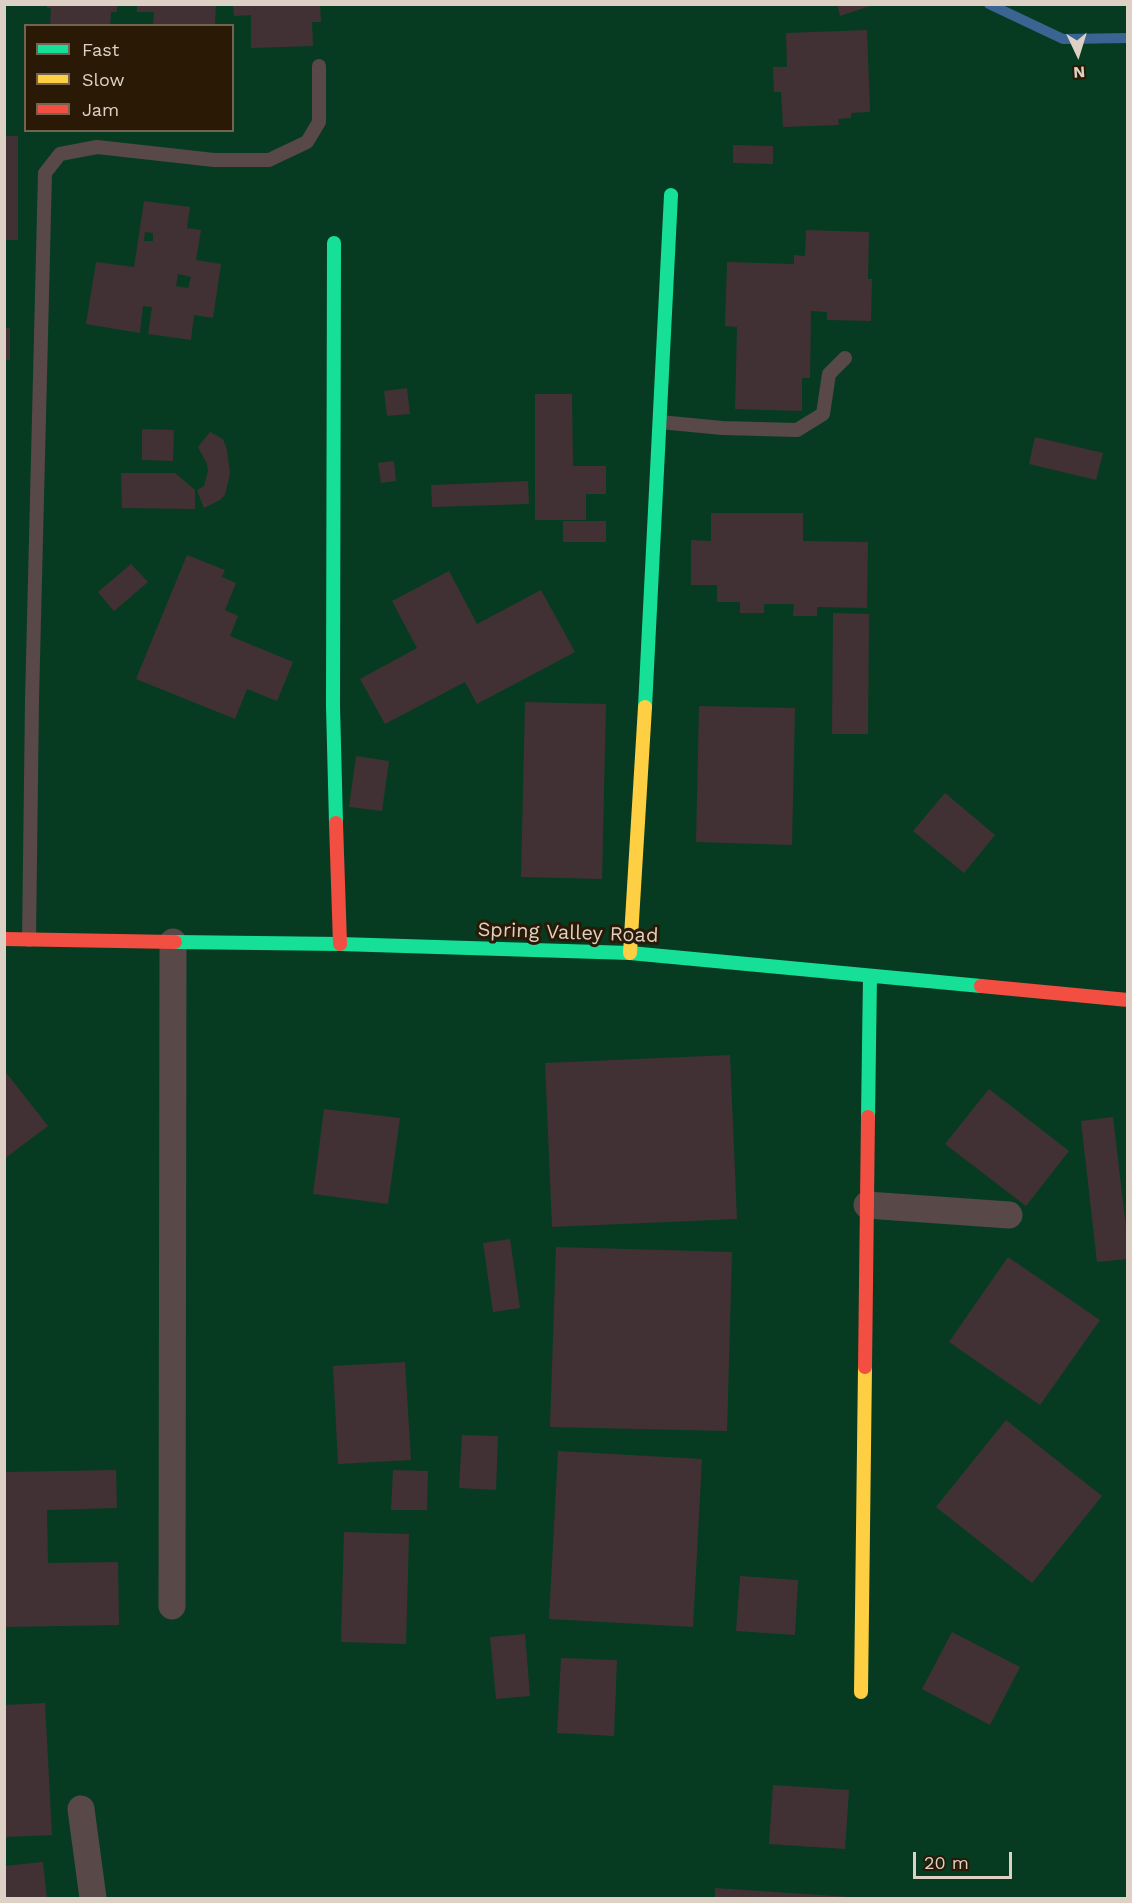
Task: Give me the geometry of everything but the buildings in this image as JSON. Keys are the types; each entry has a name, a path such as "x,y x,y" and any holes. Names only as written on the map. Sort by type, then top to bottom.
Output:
{"street":[{"path":"630,952 671,195"},
{"path":"334,243 333,706 340,944"},
{"name":"Spring Valley Road","path":"4,939 340,944 630,952 1128,1000"},
{"path":"172,1606 173,942"},
{"path":"861,1692 870,976"},
{"path":"867,1205 1009,1215"},
{"path":"81,1809 93,1899"}],"lane":[{"path":"29,940 32,700 45,173 60,154 97,147 214,160 269,160 307,142 319,122 319,66"},
{"path":"660,422 722,428 797,430 823,414 829,374 845,358"}],"green space":[{"path":"5,5 1127,5 1127,1898 5,1898"}],"waterway":[{"path":"989,4 1063,39 1128,38"}],"traffic: fast":[{"path":"645,707 671,195"},
{"path":"334,243 333,706 336,823"},
{"path":"175,942 340,944 630,953 981,986"},
{"path":"868,1117 870,976"}],"traffic: slow":[{"path":"630,953 645,707"},
{"path":"861,1692 865,1367"}],"traffic: jam":[{"path":"336,823 340,944"},
{"path":"4,939 175,942"},
{"path":"981,986 1128,1000"},
{"path":"865,1367 868,1117"}]}
